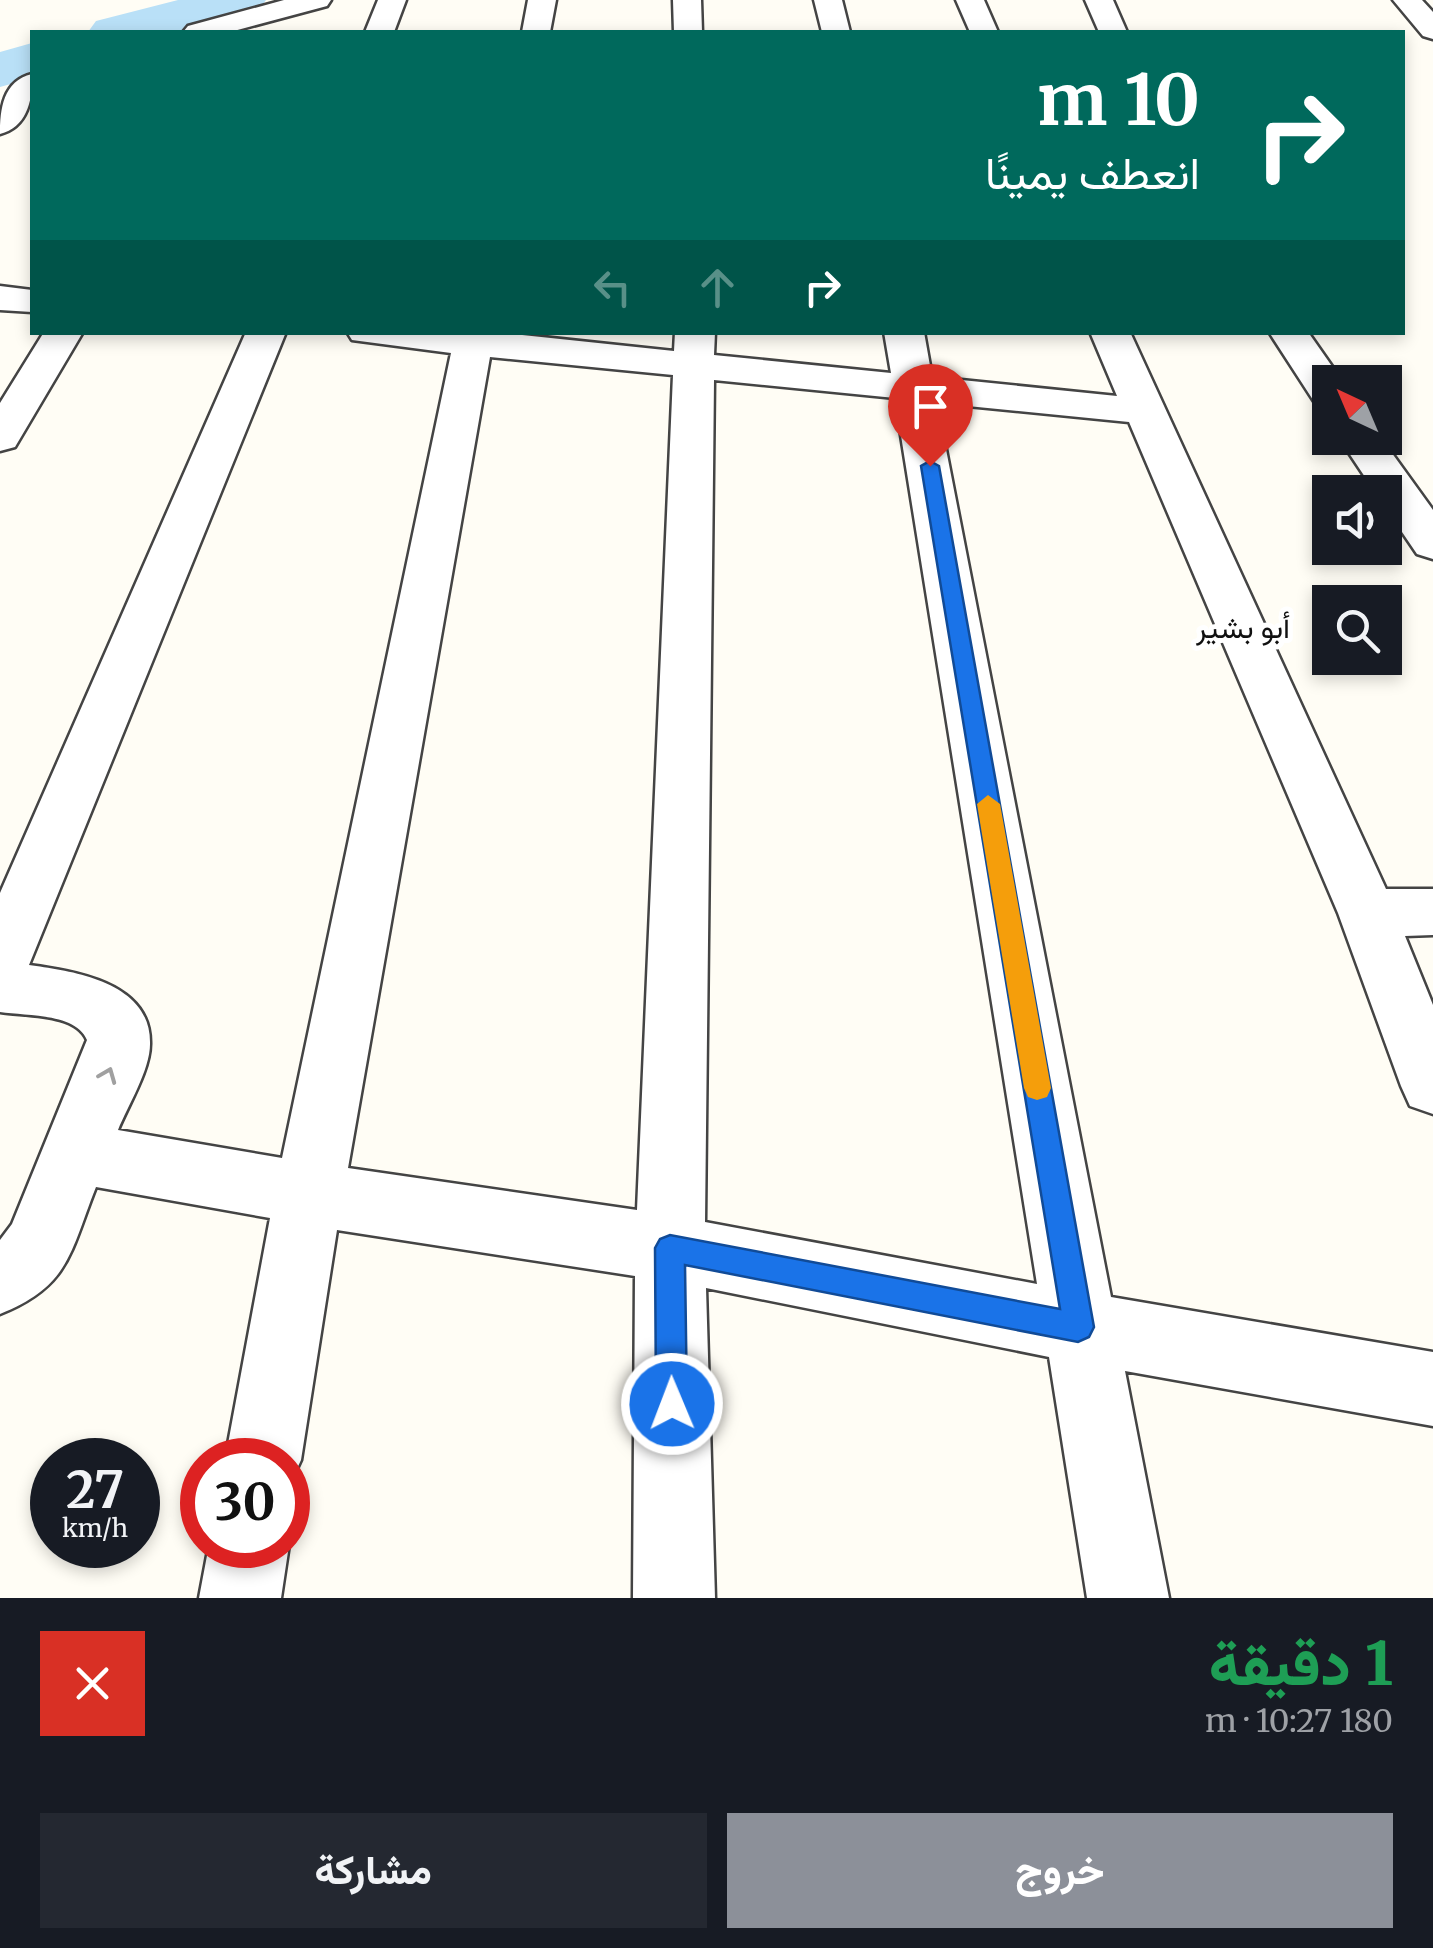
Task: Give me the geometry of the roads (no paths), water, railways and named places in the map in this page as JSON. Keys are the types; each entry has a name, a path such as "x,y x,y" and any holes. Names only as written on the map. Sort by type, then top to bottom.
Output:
{"street":[{"path":"230,28 317,0"},
{"path":"381,30 392,0"},
{"path":"536,30 542,0"},
{"path":"687,0 688,30"},
{"path":"828,0 836,30"},
{"path":"970,0 983,30"},
{"path":"1099,0 1112,30"},
{"path":"1406,0 1433,30"},
{"path":"0,92 30,84"},
{"path":"0,124 30,86"},
{"path":"0,298 30,301"},
{"path":"0,438 62,335"},
{"path":"0,962 265,335"},
{"path":"420,335 911,360 1142,411"},
{"path":"1111,335 1367,913 1433,1086"},
{"path":"1290,335 1312,367"},
{"path":"267,1438 309,1194 474,338"},
{"path":"674,1598 670,1248 696,349"},
{"path":"911,360 1128,1598"},
{"path":"1372,455 1433,544"},
{"path":"1367,913 1433,912"},
{"path":"0,987 98,1006 114,1020 119,1040 114,1063 28,1262 0,1280"},
{"path":"76,1153 309,1194 670,1248 1078,1327 1433,1390"},
{"path":"240,1598 245,1568"}],"waterway":[{"path":"123,30 240,0"},
{"path":"0,70 30,61"}],"district":[{"name":"أبو بشير","path":"1243,627"}]}
